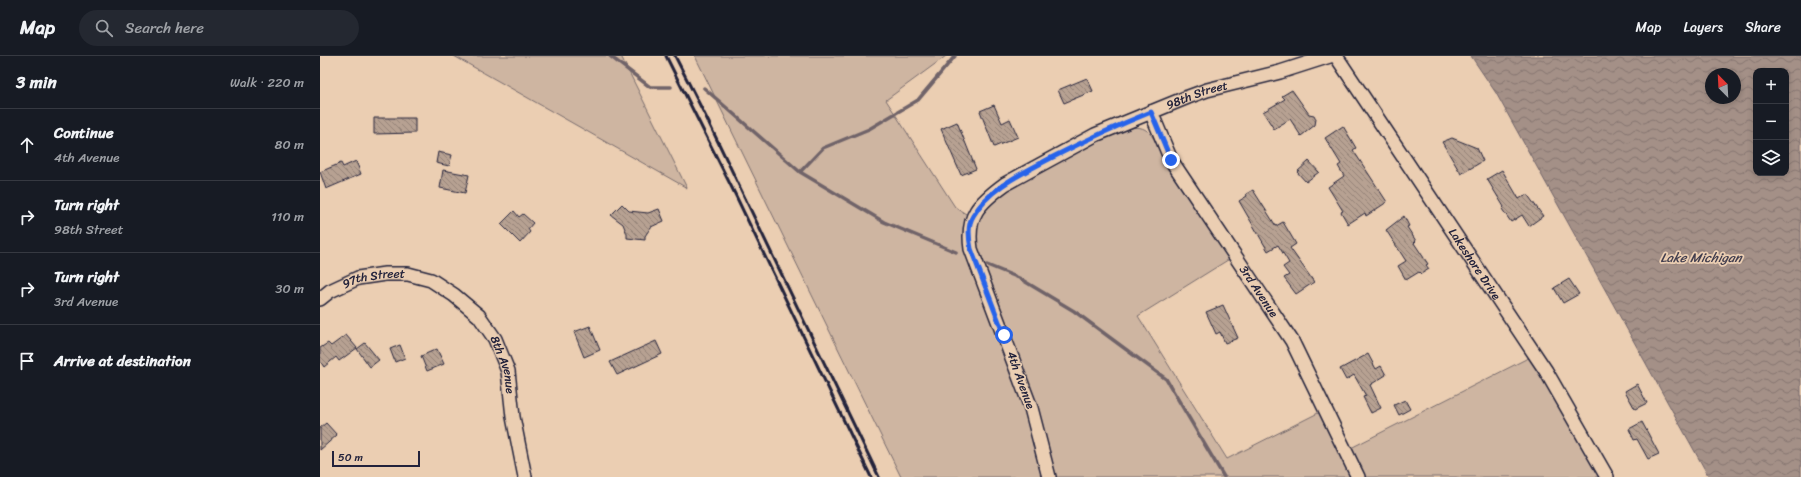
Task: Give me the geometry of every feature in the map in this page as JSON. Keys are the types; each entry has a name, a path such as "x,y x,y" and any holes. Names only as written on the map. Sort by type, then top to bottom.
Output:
{"street":[{"name":"98th Street","path":"972,217 992,194 1030,169 1095,135 1207,90 1280,72 1330,56"},
{"name":"Lakeshore Drive","path":"1336,56 1546,371 1607,477"},
{"name":"3rd Avenue","path":"1151,112 1171,160 1292,340 1358,477"},
{"name":"4th Avenue","path":"972,217 969,239 971,249 1031,408 1049,477"},
{"name":"97th Street","path":"320,298 330,291 358,278 364,277 385,274 408,274 430,280"},
{"name":"8th Avenue","path":"430,280 454,296 479,316 496,339 508,371 513,417 526,477"}],"shaded area":[{"path":"454,56 621,56 687,188"},
{"path":"695,56 946,56 886,100 955,207 977,221 992,201 1001,194 1114,132 1137,127 1143,128 1147,131 1156,142 1160,151 1231,258 1138,316 1227,459 1320,412 1341,453 1530,357 1599,477 901,477"}],"water":[{"name":"Lake Michigan","path":"1471,56 1801,56 1801,477 1709,477 1496,93"}],"building":[{"path":"1087,78 1093,91 1064,103 1058,90"},
{"path":"1292,90 1309,114 1314,115 1316,119 1315,125 1301,136 1290,119 1274,129 1263,112 1285,99 1282,96"},
{"path":"994,105 1002,123 1010,119 1018,137 994,147 980,111"},
{"path":"374,118 415,118 415,133 374,134"},
{"path":"957,122 976,169 961,175 941,129"},
{"path":"1343,126 1356,148 1353,150 1387,202 1366,216 1365,213 1348,224 1341,212 1343,211 1328,187 1344,176 1338,166 1341,164 1325,138"},
{"path":"1452,138 1477,148 1483,161 1461,174 1442,142"},
{"path":"438,152 452,155 449,166 436,163"},
{"path":"356,161 361,174 326,189 320,172 341,163 343,167"},
{"path":"1309,161 1319,172 1306,182 1297,172"},
{"path":"443,170 469,175 465,193 440,188"},
{"path":"1502,170 1519,199 1527,194 1543,216 1529,226 1522,215 1511,222 1502,209 1504,207 1487,179"},
{"path":"1253,190 1276,226 1283,222 1296,244 1290,248 1314,282 1296,294 1284,278 1289,275 1283,267 1289,263 1278,245 1268,251 1239,201"},
{"path":"622,204 629,211 648,213 659,209 664,221 651,227 645,236 645,240 627,238 623,224 611,215"},
{"path":"514,211 519,217 523,214 533,223 528,229 530,232 520,243 501,224"},
{"path":"1404,216 1409,226 1407,227 1416,241 1414,243 1428,264 1426,265 1429,269 1421,274 1419,272 1406,280 1398,266 1406,261 1386,230"},
{"path":"1569,279 1579,294 1563,303 1554,288"},
{"path":"1223,305 1238,338 1225,343 1220,332 1216,334 1206,312"},
{"path":"590,326 600,350 584,357 574,332"},
{"path":"346,335 357,348 339,361 336,357 324,367 320,361 320,348 328,343 331,346"},
{"path":"656,341 662,354 617,375 610,362"},
{"path":"365,343 379,360 370,367 357,349"},
{"path":"400,345 405,358 395,362 390,349"},
{"path":"437,349 444,364 427,371 421,356"},
{"path":"1368,354 1376,369 1381,366 1386,375 1370,385 1381,408 1371,413 1363,397 1366,396 1354,375 1346,380 1340,369"},
{"path":"1637,384 1647,403 1635,409 1625,391"},
{"path":"1405,400 1410,409 1399,415 1394,405"},
{"path":"1642,422 1659,454 1648,459 1637,439 1634,440 1629,429"},
{"path":"326,423 337,435 320,450 320,428"}],"waterway":[{"path":"610,56 650,87 671,87"},
{"path":"800,172 823,148 869,129 918,100 955,56"},
{"path":"704,88 800,172 884,222 956,252"},
{"path":"987,265 1019,278 1074,311 1166,379 1224,477"}],"railway":[{"path":"666,56 736,196 871,477"},
{"path":"675,56 707,119 879,477"}],"route":[{"path":"1004,335 976,264 969,239 972,217 983,202 1005,184 1030,169 1095,135 1151,112 1166,152 1171,160"}]}
